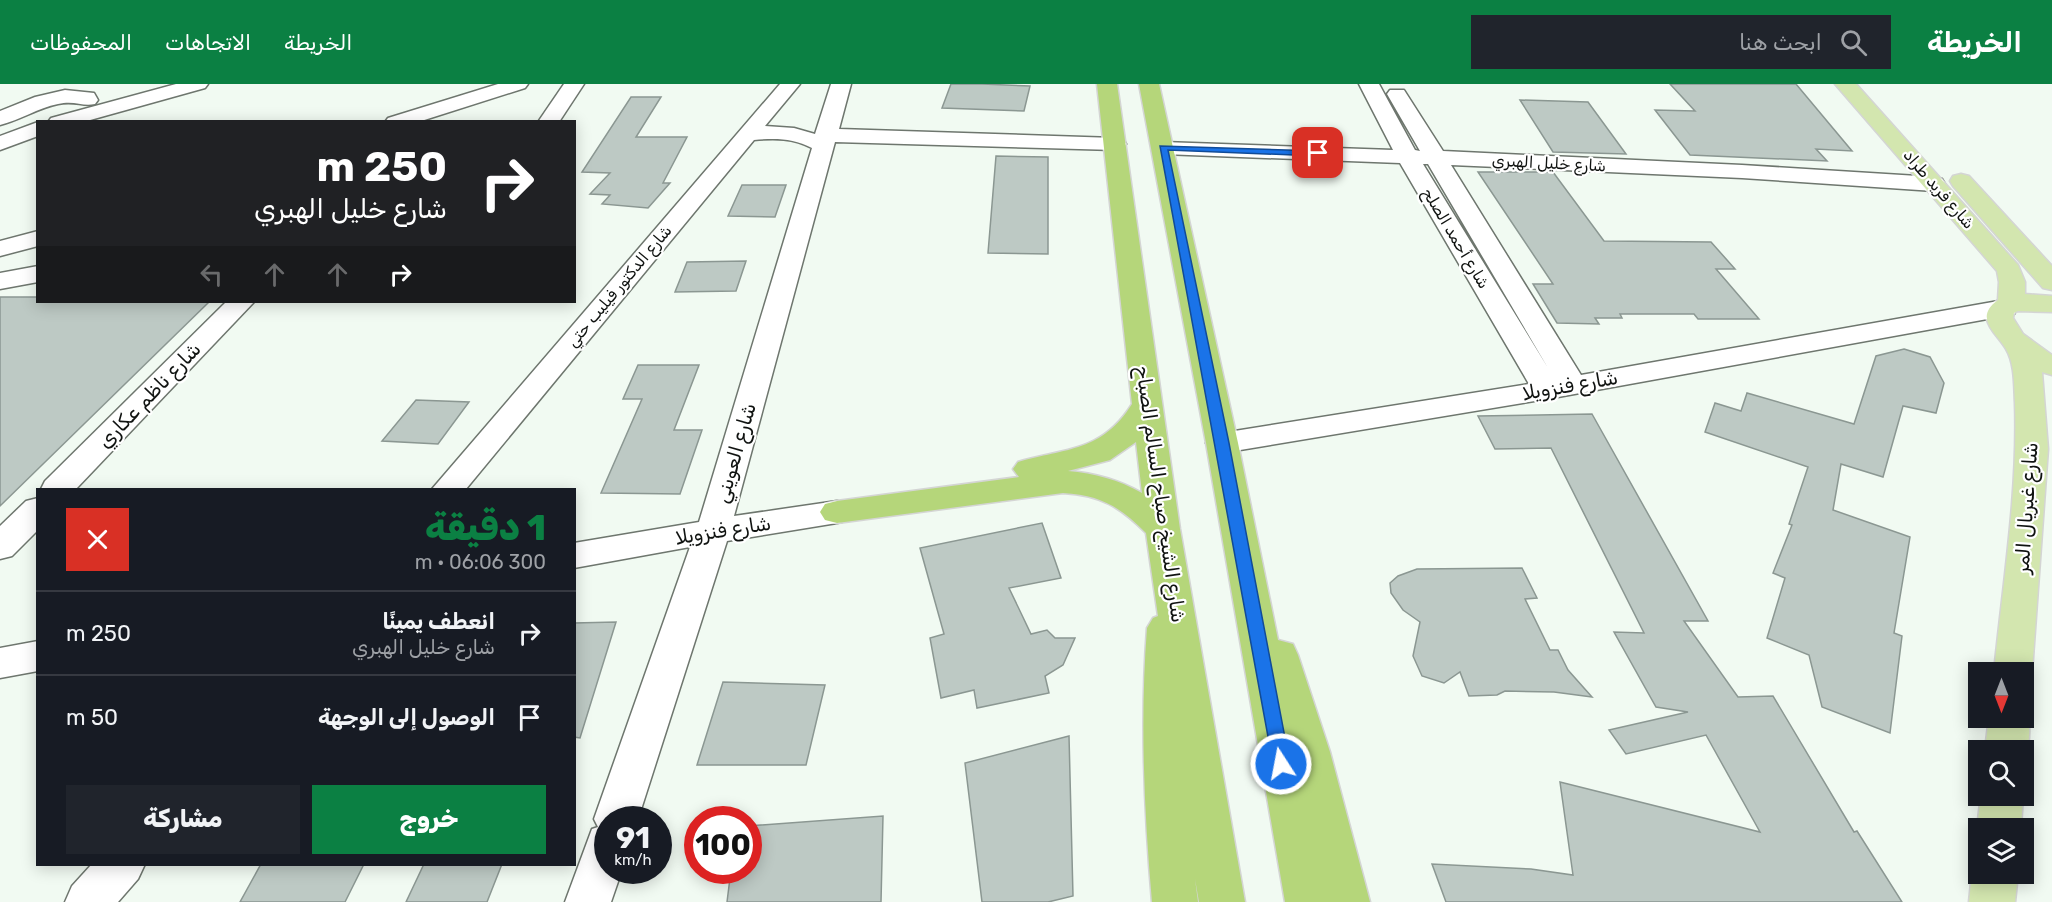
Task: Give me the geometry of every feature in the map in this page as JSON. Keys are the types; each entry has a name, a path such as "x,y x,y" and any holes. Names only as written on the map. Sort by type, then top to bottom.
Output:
{"highway":[{"name":"شارع الشيخ صباح السالم الصباح","path":"1107,85 1166,545 1222,902"},
{"path":"1149,85 1222,443 1308,902"},
{"path":"837,512 1093,455 1116,445 1131,432 1148,403"},
{"path":"837,512 1063,482 1081,482 1110,489 1142,508 1166,545 1163,746 1169,848 1175,902"},
{"path":"1242,556 1266,618 1309,752 1347,902"}],"main road":[{"name":"شارع فريد طراد","path":"1845,84 2009,270 2013,282 2034,299"},
{"name":"شارع فريد طراد","path":"1873,84 1999,222 2034,299"},
{"path":"1999,222 2052,249"},
{"name":"شارع غبريال المر","path":"2014,662 2032,449 2028,373 2015,341 2000,320 2034,299"},
{"path":"2015,341 2052,366"},
{"path":"1992,902 1994,884"}],"street":[{"path":"0,119 82,90 157,84"},
{"path":"63,120 198,84"},
{"path":"406,120 422,117 518,84"},
{"path":"549,120 574,84"},
{"name":"شارع الدكتور فيليب حتي","path":"449,488 790,84"},
{"name":"شارع العويني","path":"620,806 713,531 841,84"},
{"name":"شارع أحمد الصلح","path":"1369,84 1407,156 1560,387"},
{"name":"شارع أحمد الصلح","path":"1391,84 1436,158 1560,387"},
{"path":"59,120 87,101 88,98 82,90"},
{"path":"0,144 36,129"},
{"path":"745,135 780,132 824,140 1115,144"},
{"name":"شارع خليل الهبري","path":"1163,148 1407,156 1833,176 1934,184"},
{"path":"0,237 34,235"},
{"path":"0,249 34,235"},
{"path":"0,263 34,235"},
{"path":"0,281 36,274"},
{"name":"شارع فنزويلا","path":"1222,443 1560,387 1917,323 2034,299"},
{"name":"شارع ناظم عكاري","path":"58,488 240,303"},
{"name":"شارع فنزويلا","path":"1917,323 1962,326 2015,341"},
{"path":"0,547 36,511"},
{"name":"شارع فنزويلا","path":"576,556 837,512"},
{"path":"0,663 36,656"},
{"path":"88,902 120,866"},
{"path":"588,902 594,884"}],"building":[{"path":"951,84 1030,86 1024,111 942,108"},
{"path":"1670,84 1796,84 1852,151 1816,149 1827,161 1690,155 1655,110 1695,111"},
{"path":"631,97 661,97 636,137 687,137 663,183 670,183 648,208 602,204 610,195 590,194 610,173 582,172"},
{"path":"1520,100 1588,102 1626,154 1553,152"},
{"path":"996,156 1048,157 1048,254 988,253"},
{"path":"1478,172 1553,172 1604,241 1711,242 1735,269 1716,269 1759,319 1698,319 1694,314 1620,314 1622,318 1595,318 1599,324 1557,323 1533,284 1553,284"},
{"path":"742,185 786,185 775,217 728,216"},
{"path":"746,261 736,291 675,292 687,262"},
{"path":"0,297 36,297 36,303 208,303 0,506"},
{"path":"1904,349 1930,357 1944,383 1936,413 1903,406 1883,477 1841,464 1833,510 1910,537 1894,633 1902,636 1890,733 1822,707 1809,655 1767,638 1785,578 1773,573 1792,525 1789,524 1808,467 1705,432 1715,403 1741,411 1747,393 1854,424 1876,356"},
{"path":"638,365 699,365 674,430 702,430 680,494 601,493 642,399 623,399"},
{"path":"416,400 469,402 438,444 382,441"},
{"path":"1592,414 1708,621 1684,621 1738,697 1773,696 1854,832 1857,831 1902,902 1446,902 1432,864 1531,869 1573,875 1560,782 1760,832 1706,735 1626,754 1609,730 1688,712 1656,707 1614,632 1644,633 1551,448 1495,449 1478,416"},
{"path":"1042,523 1061,578 1009,588 1031,634 1047,630 1055,638 1075,638 1063,665 1045,676 1049,693 977,708 974,690 941,698 930,638 944,634 920,548"},
{"path":"1522,568 1537,598 1525,599 1550,650 1558,650 1568,670 1592,697 1554,692 1505,691 1497,695 1469,696 1460,672 1444,683 1422,676 1413,656 1420,622 1403,610 1391,593 1390,583 1398,576 1417,569"},
{"path":"616,622 580,738 576,737 576,623"},
{"path":"723,682 825,685 806,765 697,765"},
{"path":"1069,736 1073,896 1048,902 982,902 965,763"},
{"path":"883,816 881,902 727,902 729,884 762,884 762,825"},
{"path":"260,866 363,866 345,902 240,902"},
{"path":"423,866 501,866 487,902 406,902"}],"route":[{"path":"1281,764 1222,443 1163,148 1318,153"}]}
